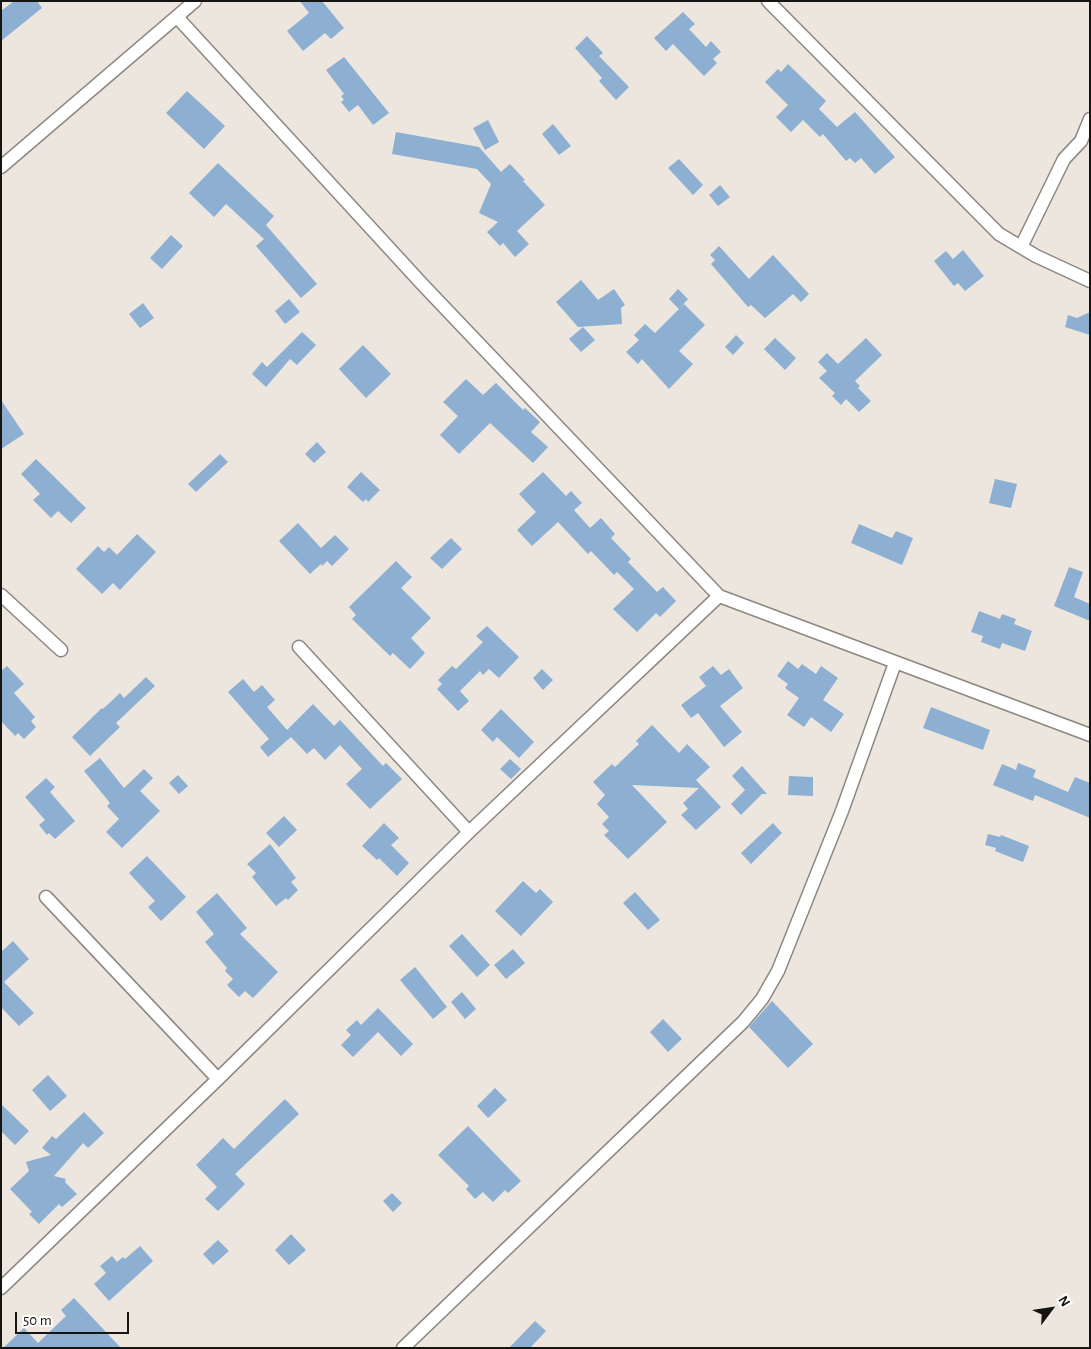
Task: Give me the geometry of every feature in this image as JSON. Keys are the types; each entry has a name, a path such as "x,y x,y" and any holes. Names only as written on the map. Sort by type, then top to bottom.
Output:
{"street":[{"path":"1,167 195,1"},
{"path":"768,1 999,234 1036,256 1090,281"},
{"path":"177,18 423,285 719,596 1090,735"},
{"path":"1021,247 1064,159 1081,142 1090,119"},
{"path":"1,595 61,650"},
{"path":"1,1288 218,1079 469,832 719,596"},
{"path":"299,647 469,832"},
{"path":"404,1348 743,1022 762,999 778,971 842,812 896,663"},
{"path":"46,897 218,1079"}],"building":[{"path":"14,1 37,1 42,8 1,41 1,11"},
{"path":"300,1 322,1 344,28 331,39 325,33 303,51 287,31 309,13"},
{"path":"683,12 695,24 689,29 706,47 711,41 721,52 713,59 717,63 704,76 673,44 666,51 654,38"},
{"path":"587,36 603,53 599,56 629,87 616,100 599,81 602,78 575,48"},
{"path":"344,57 389,113 373,125 358,105 349,112 341,102 344,100 341,96 344,94 326,70"},
{"path":"788,64 826,101 819,109 837,127 855,112 895,157 875,174 861,158 855,163 850,158 846,161 823,134 820,137 803,120 791,132 776,117 788,105 765,82 778,69 781,72"},
{"path":"187,91 225,126 204,149 166,113"},
{"path":"488,120 499,142 485,150 473,128"},
{"path":"553,124 571,146 559,155 542,134"},
{"path":"396,132 479,147 501,172 510,164 545,205 517,231 529,244 515,257 503,243 500,246 487,232 498,222 479,213 491,184 477,169 392,154"},
{"path":"679,159 703,185 693,195 668,168"},
{"path":"218,163 274,216 266,225 317,284 301,298 256,246 264,239 226,204 214,217 189,193"},
{"path":"720,185 730,197 718,206 709,195"},
{"path":"171,235 183,246 162,269 150,258"},
{"path":"719,246 749,279 773,255 809,294 801,302 793,294 765,318 751,305 748,307 711,264 715,260 710,255"},
{"path":"963,250 984,276 965,291 958,283 954,286 934,261 946,251 953,259"},
{"path":"581,280 598,300 614,289 625,305 621,308 622,324 578,327 556,302"},
{"path":"678,289 688,299 679,309 669,299"},
{"path":"289,299 300,312 285,324 275,311"},
{"path":"143,303 154,318 140,328 129,314"},
{"path":"684,304 705,325 679,351 693,364 669,389 642,359 638,364 626,352 639,340 634,335 645,324 655,333"},
{"path":"1090,312 1090,335 1065,327 1068,315 1077,318"},
{"path":"583,327 595,340 581,352 569,339"},
{"path":"302,332 316,345 297,365 290,359 266,387 252,374 262,362 267,367"},
{"path":"736,335 744,343 733,355 725,347"},
{"path":"775,338 796,358 785,370 764,349"},
{"path":"866,338 882,355 855,381 860,386 858,388 871,401 859,412 846,399 841,405 832,396 835,393 819,378 827,371 818,362 827,353 838,364"},
{"path":"363,345 391,374 366,398 339,369"},
{"path":"466,379 483,395 496,383 523,410 525,408 540,422 531,432 548,447 533,463 490,423 459,454 440,435 458,416 443,402"},
{"path":"1,400 24,434 1,449"},
{"path":"317,442 326,452 314,463 305,454"},
{"path":"220,454 228,462 196,492 188,484"},
{"path":"36,459 86,508 71,523 58,511 51,518 33,500 40,494 21,474"},
{"path":"361,472 380,490 368,502 366,499 363,502 347,487"},
{"path":"543,472 566,496 571,491 582,503 574,510 590,528 601,518 615,534 611,538 631,559 628,562 657,592 663,587 676,601 660,617 656,613 637,632 613,609 634,589 617,572 614,575 591,551 588,554 558,522 532,546 517,530 536,512 519,494"},
{"path":"995,479 1017,484 1011,508 989,503"},
{"path":"298,523 321,548 335,535 349,549 332,566 327,561 310,574 279,541"},
{"path":"859,524 892,538 896,531 913,538 902,565 851,543"},
{"path":"137,534 156,552 120,590 113,583 102,594 76,569 98,546 104,552 109,547 117,555"},
{"path":"451,538 462,549 442,569 430,558"},
{"path":"396,561 412,577 401,588 431,618 411,638 425,653 410,669 393,653 390,656 352,619 356,615 349,607"},
{"path":"1069,567 1083,572 1074,597 1090,604 1090,621 1054,606"},
{"path":"979,611 1000,619 1002,614 1016,619 1014,624 1032,631 1025,651 1002,643 1000,649 981,642 983,636 971,632"},
{"path":"487,626 519,657 499,678 489,669 483,675 480,671 460,691 469,701 458,711 437,689 442,684 438,680 452,666 456,669 483,642 476,636"},
{"path":"788,661 798,669 802,664 816,674 821,666 838,678 823,700 844,714 831,732 811,717 804,727 787,715 799,698 785,688 788,684 777,676"},
{"path":"7,666 24,684 14,693 35,717 31,721 36,727 24,739 18,733 15,736 1,721 1,671"},
{"path":"713,666 721,675 729,669 743,688 720,706 742,732 724,747 698,713 691,718 681,705 706,686 699,677"},
{"path":"542,669 553,680 543,690 533,678"},
{"path":"146,677 155,686 116,723 120,727 90,756 72,737 120,693 124,698"},
{"path":"243,679 254,692 262,685 275,700 267,707 287,730 313,704 334,726 340,720 383,766 386,763 402,779 370,809 346,784 362,769 340,745 325,760 314,748 307,754 291,737 268,757 260,747 269,739 228,692"},
{"path":"931,707 990,730 983,750 923,728"},
{"path":"501,709 534,742 519,758 497,737 493,742 481,730"},
{"path":"652,725 679,753 687,744 710,767 696,780 721,807 696,830 681,815 688,809 683,803 699,788 632,785 667,822 628,859 604,835 609,831 602,824 609,817 597,804 605,795 593,782 612,764 615,767 639,744 636,741"},
{"path":"100,758 124,788 144,769 153,778 140,791 160,811 122,848 106,832 119,819 107,806 110,803 84,771"},
{"path":"510,759 521,769 511,779 500,769"},
{"path":"1018,763 1036,770 1033,777 1068,792 1075,777 1090,783 1090,818 1035,795 1033,801 993,785 1002,764 1016,770"},
{"path":"742,766 767,794 762,794 741,815 731,804 745,790 732,776"},
{"path":"178,775 188,786 179,794 169,783"},
{"path":"789,776 813,777 813,796 788,795"},
{"path":"46,778 55,787 50,792 75,821 55,839 49,833 47,835 39,825 45,820 25,797"},
{"path":"284,816 297,830 279,847 266,833"},
{"path":"384,823 399,838 391,845 409,863 397,876 379,858 377,860 362,846"},
{"path":"773,823 782,833 751,864 741,853"},
{"path":"988,834 1000,837 1001,835 1029,846 1023,862 995,851 996,848 985,845"},
{"path":"270,844 296,878 291,882 298,890 288,900 286,898 276,906 252,877 256,873 247,864"},
{"path":"147,856 186,897 161,921 148,907 155,901 129,873"},
{"path":"523,881 536,893 540,889 553,902 521,936 495,911"},
{"path":"635,892 660,920 648,930 623,903"},
{"path":"217,893 247,928 240,934 278,972 253,998 245,991 239,997 227,985 233,979 225,971 227,968 205,942 214,934 196,912"},
{"path":"462,934 490,965 477,977 449,946"},
{"path":"13,941 29,959 4,982 34,1013 19,1026 1,1007 1,952"},
{"path":"513,949 525,963 506,979 494,965"},
{"path":"415,967 447,1007 433,1019 400,980"},
{"path":"462,992 476,1009 465,1019 451,1002"},
{"path":"772,1001 813,1044 788,1068 749,1027"},
{"path":"378,1008 413,1044 401,1056 378,1032 353,1057 341,1045 351,1035 346,1030 357,1020 361,1025"},
{"path":"663,1019 682,1039 668,1052 650,1032"},
{"path":"48,1075 67,1096 50,1111 32,1090"},
{"path":"495,1088 507,1100 488,1118 477,1106"},
{"path":"285,1099 299,1114 235,1174 245,1184 218,1211 205,1199 217,1187 196,1165 223,1138 234,1149"},
{"path":"1,1104 29,1131 15,1145 1,1131"},
{"path":"84,1112 104,1133 88,1148 83,1143 54,1176 66,1179 65,1182 77,1194 62,1207 59,1204 39,1224 29,1214 32,1212 10,1189 29,1171 26,1162 51,1155 42,1148 52,1136 56,1139"},
{"path":"468,1126 521,1181 508,1193 505,1190 493,1202 483,1192 475,1199 466,1189 469,1186 438,1155"},
{"path":"392,1193 402,1203 393,1212 383,1201"},
{"path":"291,1234 306,1250 289,1265 275,1250"},
{"path":"218,1240 229,1251 213,1265 203,1254"},
{"path":"140,1246 153,1261 109,1301 94,1284 106,1273 100,1266 112,1256 117,1262 123,1257 125,1259"},
{"path":"74,1298 121,1348 3,1348 24,1328 38,1343 66,1316 61,1310"},
{"path":"535,1321 546,1331 530,1348 509,1348"}]}
